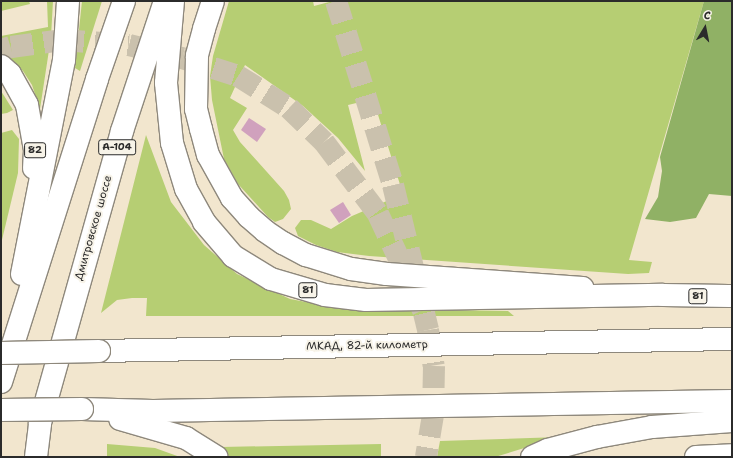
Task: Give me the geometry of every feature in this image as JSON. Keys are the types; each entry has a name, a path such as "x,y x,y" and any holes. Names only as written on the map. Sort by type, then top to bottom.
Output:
{"main road":[{"path":"1,381 64,60 68,1"},
{"path":"1,381 97,79 124,1"},
{"name":"Дмитровское шоссе","path":"29,457 40,423 122,131 165,1"},
{"name":"81","path":"173,1 166,83 172,143 186,189 204,222 233,256 271,279 325,295 366,300 663,295 732,296"},
{"path":"214,1 197,56 196,109 208,155 232,198 249,217 282,243 324,262 351,269 663,295"},
{"name":"82","path":"1,66 10,74 27,105 32,127 35,150 28,243"},
{"name":"МКАД, 82-й километр","path":"1,353 732,339"},
{"path":"1,410 82,409 153,411 732,401"},
{"path":"82,409 186,438 216,457"},
{"path":"532,457 548,450 597,437 652,427 732,421"},
{"path":"36,457 40,423"},
{"path":"696,457 732,455"}],"green space":[{"path":"1,1 29,1 30,4 1,11"},
{"path":"47,1 53,1 51,37 40,109 32,85 23,71 1,50 1,36 48,27"},
{"path":"82,1 102,1 80,71 75,68"},
{"path":"229,1 313,1 314,6 333,1 704,1 629,260 652,262 649,273 628,274 369,256 337,252 316,245 298,236 295,228 301,220 311,220 331,229 352,216 403,194 373,99 348,105 365,171 338,138 303,106 245,65 230,98 247,108 233,130 240,142 284,191 289,200 291,209 283,219 275,222 268,217 238,184 224,159 212,100 210,76 213,56"},
{"path":"704,1 732,1 732,196 709,194 696,218 670,222 645,219 658,197 662,171 660,157"},
{"path":"1,91 13,110 1,114"},
{"path":"12,130 19,139 18,173 1,244 1,133"},
{"path":"146,135 171,202 204,245 237,274 290,299 338,308 508,311 514,316 146,316 147,298 117,300 101,313"},
{"path":"560,437 495,457 437,457 440,441"},
{"path":"107,444 155,448 180,457 107,457"},
{"path":"381,444 381,457 230,457 221,447"}],"building":[{"path":"249,118 266,129 257,142 241,130"},
{"path":"343,202 351,215 339,223 330,210"}],"tunnel":[{"path":"336,1 393,185 428,330 434,366 433,415 426,457"},
{"path":"1,50 11,47 62,40 129,45 182,58 238,76 289,108 324,142 378,214 423,310"}]}
